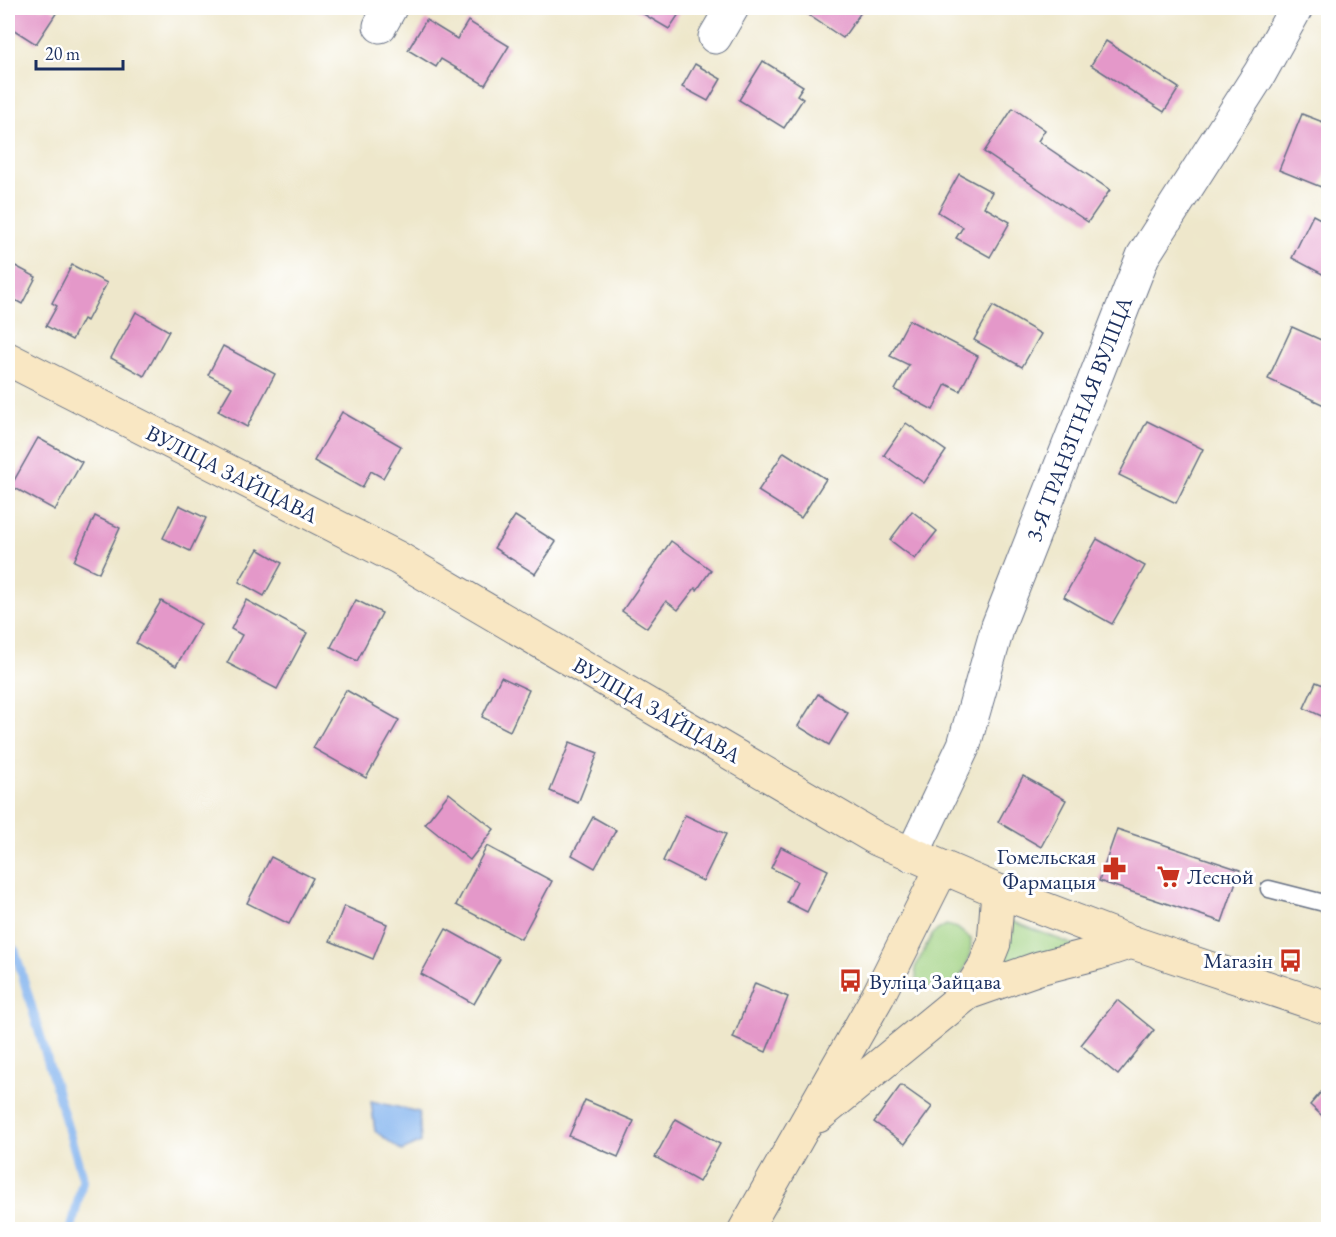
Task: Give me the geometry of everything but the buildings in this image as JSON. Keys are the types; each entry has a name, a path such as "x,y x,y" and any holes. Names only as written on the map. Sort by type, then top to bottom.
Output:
{"street":[{"path":"716,37 732,8"},
{"name":"3-Я ТРАНЗІТНАЯ ВУЛІЦА","path":"912,855 964,745 998,627 1143,256 1260,73 1296,8"},
{"name":"ВУЛІЦА ЗАЙЦАВА","path":"8,359 398,558 867,833 942,868 1131,942 1329,1008"},
{"path":"745,1230 878,996 942,868"},
{"path":"805,1126 968,993 984,968 994,943 998,891"},
{"path":"968,993 1039,968 1131,942"}],"lane":[{"path":"1269,889 1329,904"}],"green space":[{"path":"1006,919 1077,946 1001,972"},
{"path":"946,925 957,928 971,939 970,954 964,970 954,982 940,989 934,989 917,981 915,968 933,933"}],"water":[{"path":"371,1101 419,1112 421,1142 402,1151 375,1131"}],"waterway":[{"path":"8,944 15,951 83,1179 71,1230"}],"place":[{"name":"Гомельская Фармацыя","path":"1114,869"},
{"name":"Лесной","path":"1169,876"},
{"name":"Магазін","path":"1291,960"},
{"name":"Вуліца Зайцава","path":"851,981"}]}
